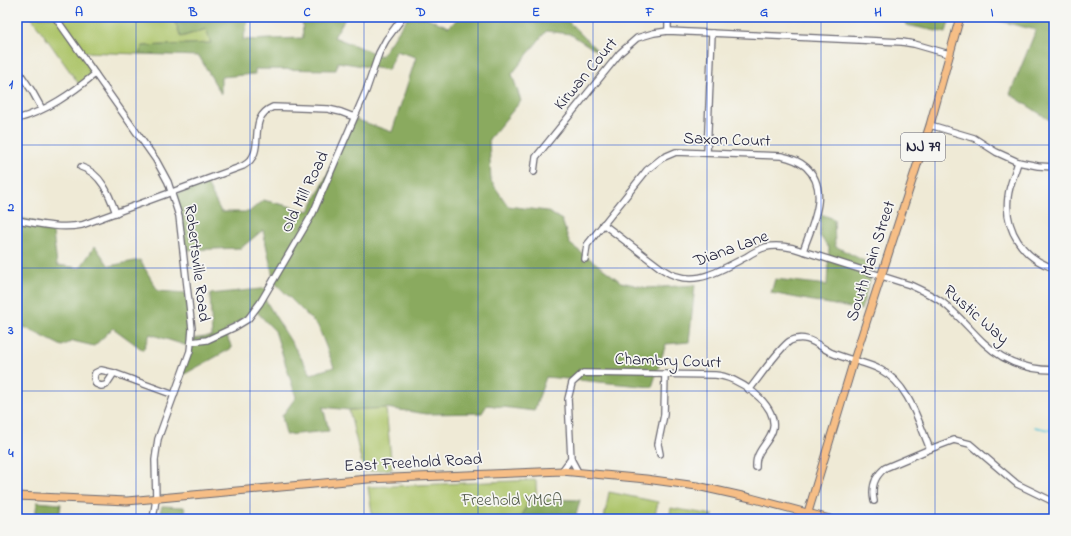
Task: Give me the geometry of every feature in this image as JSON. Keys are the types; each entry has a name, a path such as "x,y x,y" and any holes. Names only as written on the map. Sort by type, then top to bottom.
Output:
{"main road":[{"name":"South Main Street","path":"807,516 854,360 930,125 960,17"},
{"name":"East Freehold Road","path":"17,496 127,501 368,479 562,471 646,479 697,486 751,498 807,516 830,519"}],"street":[{"name":"Old Mill Road","path":"192,342 207,340 235,327 248,319 256,309 313,213 366,91 379,53 386,40 404,17"},
{"path":"668,17 668,31"},
{"name":"Robertsville Road","path":"57,18 156,160 168,182 176,205 180,226 192,329 192,342 156,447 156,499 153,519"},
{"name":"Kirwan Court","path":"534,172 536,157 620,52 637,38 654,33 668,31 902,42 949,54"},
{"path":"707,153 712,33"},
{"path":"17,69 42,109"},
{"path":"17,118 42,109 66,96 95,74"},
{"path":"17,220 55,227 73,227 82,225 172,193 246,164 256,152 258,122 263,114 271,108 328,109 354,117"},
{"path":"930,125 974,138 996,152 1018,162 1038,166 1054,167"},
{"name":"Saxon Court","path":"585,259 587,245 647,170 662,158 676,152 787,157 799,162 808,169 816,181 819,198 803,251"},
{"path":"1018,162 1008,196 1007,211 1011,228 1017,240 1028,254 1044,264 1054,268"},
{"path":"81,167 88,169 95,174 102,183 109,194 116,213"},
{"name":"Diana Lane","path":"603,224 662,269 682,278 695,279 712,274 765,247 785,246 881,276"},
{"name":"Rustic Way","path":"881,276 910,285 934,296 948,307 983,343 999,355 1012,362 1028,367 1054,370"},
{"path":"749,390 782,348 791,341 806,339 827,350 881,370 888,375 901,387 910,402 930,448"},
{"path":"114,373 174,395"},
{"name":"Chambry Court","path":"578,472 570,459 568,399 572,383 583,373 722,375 733,378 766,404 773,419 772,434 757,456 756,467"},
{"path":"660,454 658,444 664,415 665,374"},
{"path":"874,501 872,491 881,471 890,465 930,448 954,440 970,444 1017,484 1054,502"},
{"path":"562,471 570,459"}],"green space":[{"path":"31,17 173,17 181,37 207,29 211,43 143,46 139,54 83,52 98,74 81,87"},
{"path":"173,17 249,17 243,40 303,38 302,17 346,17 334,37 381,56 408,17 425,17 449,27 459,17 564,17 600,53 570,34 546,31 512,74 521,101 489,139 491,181 508,206 547,211 562,220 570,244 621,282 647,288 695,285 689,342 666,344 652,387 546,377 534,411 487,405 482,413 427,414 386,408 349,410 323,407 329,431 286,435 282,416 296,397 275,331 255,310 225,331 232,348 181,376 191,347 150,334 143,350 113,328 94,346 73,341 62,346 18,324 17,217 43,224 53,233 57,265 80,268 95,246 109,266 140,260 158,291 186,293 192,339 212,336 210,294 271,288 264,298 311,374 334,367 318,326 274,282 263,230 241,248 185,250 177,194 206,182 221,212 249,212 263,200 309,211 355,119 392,132 416,57 396,51 388,70 338,62 336,70 255,69 255,74 221,77 221,94 199,56 139,54 143,46 211,43 206,29 181,37"},
{"path":"905,17 950,17 946,33 906,25"},
{"path":"982,17 1054,17 1054,123 1010,94 1036,30"},
{"path":"821,214 834,219 835,246 874,266 861,310 771,293 775,279 827,285 829,248 820,236"},
{"path":"386,408 392,469 364,472 349,410"},
{"name":"Freehold YMCA","path":"536,480 537,519 373,519 368,487"},
{"path":"609,492 658,502 654,519 604,519"},
{"path":"529,499 580,500 575,519 521,519"},
{"path":"37,502 61,504 59,519 35,519"},
{"path":"162,506 184,507 187,519 158,519"},
{"path":"671,508 713,515 712,519 669,519"}],"waterway":[{"path":"1035,427 1054,431"}]}
